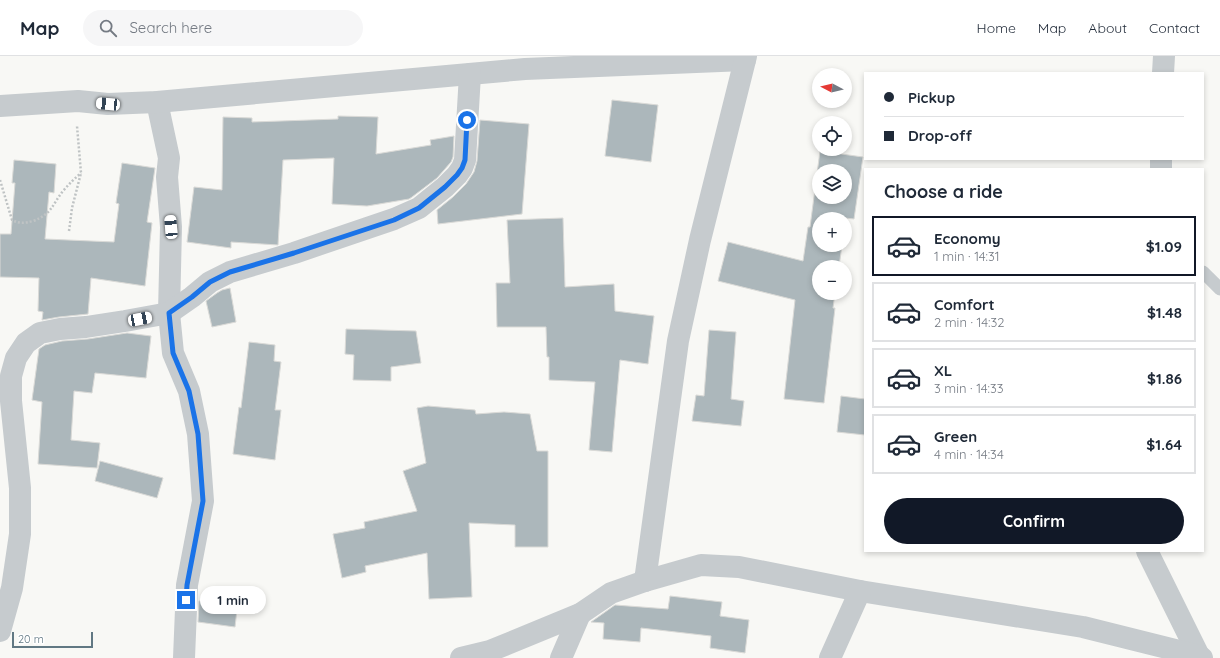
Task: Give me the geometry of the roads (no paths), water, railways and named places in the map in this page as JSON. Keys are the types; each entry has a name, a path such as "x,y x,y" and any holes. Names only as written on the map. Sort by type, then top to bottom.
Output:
{"street":[{"path":"1163,72 1164,56"},
{"path":"0,106 78,101 108,104 157,102 525,69 746,58 700,240 678,341 645,581"},
{"path":"0,631 12,588 20,534 20,488 11,401 11,376 16,358 26,343 40,333 60,329 125,322 169,313 210,282 230,272 294,253 394,220 419,208 445,187 462,168 465,160 470,74"},
{"path":"157,102 168,158 167,177 171,227 169,313 173,353 189,391 198,434 203,501 187,585 184,658"},
{"path":"1148,552 1201,657"},
{"path":"461,658 490,651 580,614 611,593 645,581 701,565 739,567 860,591 1083,627 1201,657"},
{"path":"830,658 860,591"},
{"path":"561,658 580,614"}],"lane":[{"path":"1204,273 1220,289"}]}
